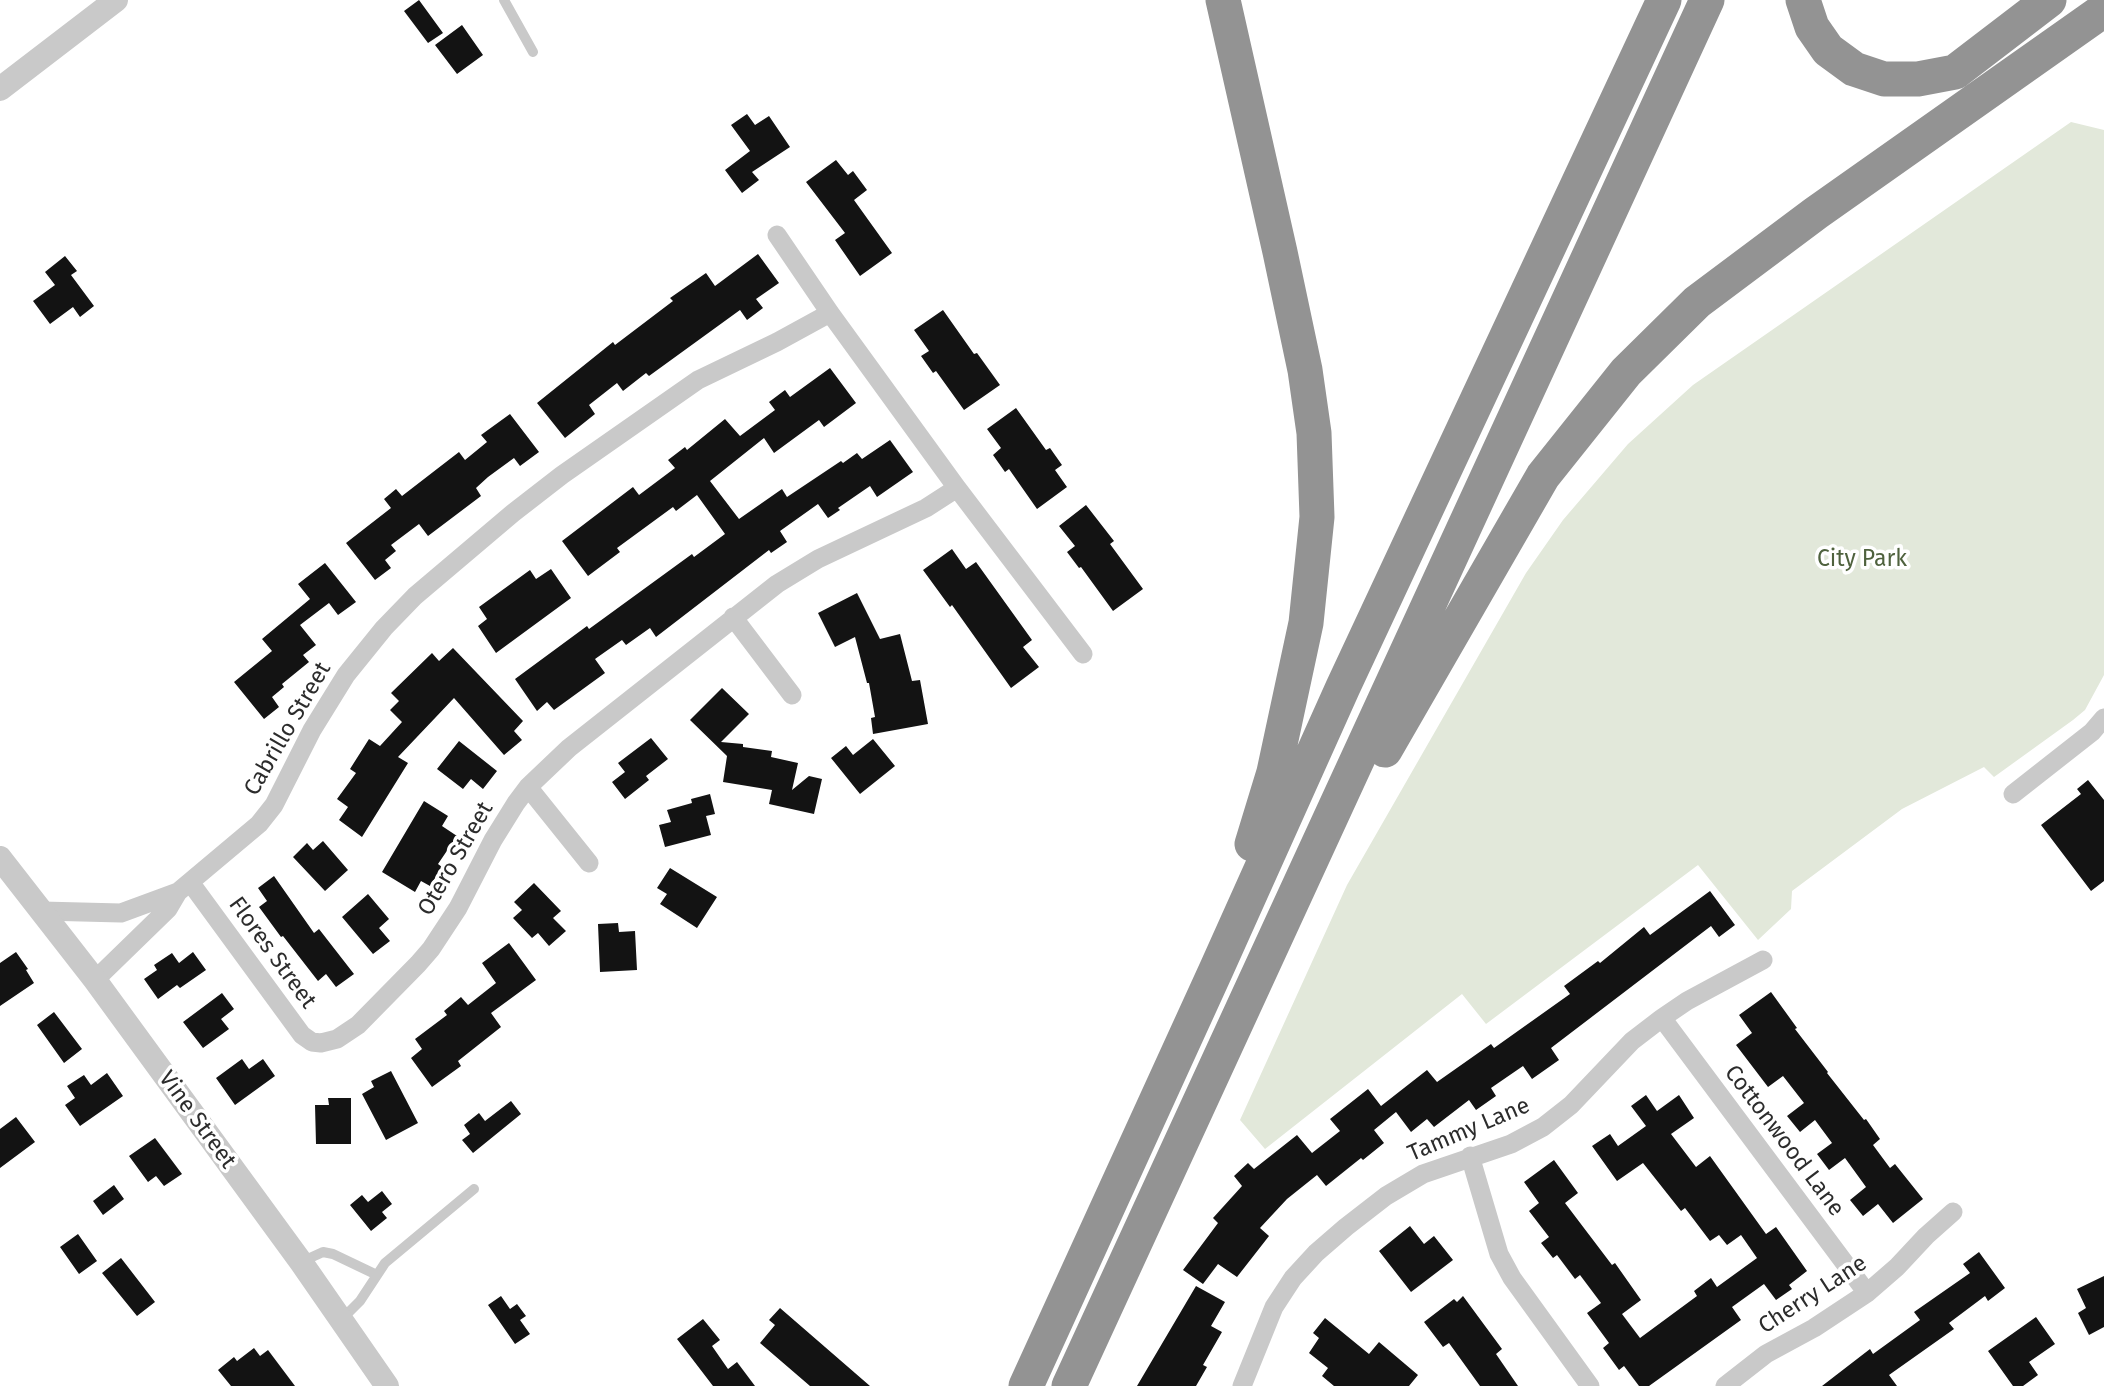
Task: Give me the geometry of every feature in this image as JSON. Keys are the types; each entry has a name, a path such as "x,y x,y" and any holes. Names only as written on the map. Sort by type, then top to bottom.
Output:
{"highway":[{"path":"1216,971 1273,772 1306,623 1317,517 1314,433 1305,370 1223,0"},
{"path":"1569,204 1638,0"},
{"path":"1026,1386 1343,687 1664,0"},
{"path":"1069,1386 1707,0"},
{"path":"1803,0 1812,27 1828,50 1854,69 1884,79 1907,79 1955,72 2049,0"},
{"path":"1316,852 1372,772 1543,476 1626,372 1708,294 1816,213 2101,12"}],"street":[{"path":"0,89 109,2"},
{"path":"777,235 957,488 1083,654"},
{"name":"Cabrillo Street","path":"95,980 168,909 184,887 247,835 274,805 327,704 346,675 384,628 415,596 562,475 698,380 830,313"},
{"name":"Otero Street","path":"321,1043 337,1039 358,1026 431,949 458,908 493,840 528,787 569,748 776,584 818,559 926,508 957,488"},
{"path":"733,617 792,695"},
{"path":"2012,794 2092,732 2104,718"},
{"path":"528,787 589,863"},
{"name":"Vine Street","path":"0,858 95,980 301,1262 387,1386"},
{"name":"Cabrillo Street","path":"42,911 121,913 184,887"},
{"name":"Flores Street","path":"184,887 302,1035 312,1042 321,1043"},
{"name":"Tammy Lane","path":"1242,1386 1274,1307 1293,1278 1316,1253 1386,1196 1423,1174 1511,1144 1543,1127 1571,1105 1632,1041 1661,1018 1763,960"},
{"name":"Cottonwood Lane","path":"1661,1018 1867,1293"},
{"path":"1470,1156 1499,1254 1512,1278 1590,1386"},
{"name":"Cherry Lane","path":"1725,1386 1766,1354 1815,1328 1867,1293 1953,1212"}],"lane":[{"path":"504,0 533,52"},
{"path":"342,1320 360,1301 385,1263 474,1189"},
{"path":"301,1262 323,1252 377,1275"}],"green space":[{"name":"City Park","path":"2071,122 2104,130 2104,675 2085,710 1994,777 1984,767 1902,809 1792,891 1791,909 1758,940 1698,865 1486,1024 1462,994 1265,1149 1240,1120 1347,885 1526,573 1563,520 1628,444 1693,385"}],"building":[{"path":"419,0 443,33 428,43 404,11"},
{"path":"462,25 483,55 457,74 435,45"},
{"path":"747,114 755,125 769,116 790,147 752,172 759,180 742,193 725,170 750,151 731,125"},
{"path":"836,160 848,175 853,171 867,190 854,200 892,253 860,276 835,240 845,233 806,182"},
{"path":"758,254 779,283 756,299 763,308 747,320 740,310 649,376 646,373 623,391 617,383 589,405 595,414 565,438 537,403 613,342 615,345 673,301 670,298 706,273 715,286"},
{"path":"65,256 77,271 71,275 94,306 80,317 73,307 50,324 33,301 55,285 45,272"},
{"path":"943,310 1000,385 964,410 936,371 933,373 921,356 929,351 914,330"},
{"path":"830,368 856,403 824,427 819,420 774,453 764,438 710,481 739,519 782,489 787,497 841,461 843,463 857,453 862,459 890,440 913,472 877,497 870,486 828,518 818,504 780,531 787,542 771,553 769,550 656,637 650,628 626,645 622,640 595,659 605,673 554,710 547,702 537,711 515,679 587,626 589,629 692,554 694,557 725,534 697,495 676,511 673,507 617,548 620,552 588,576 562,541 633,487 639,495 675,468 668,460 685,447 687,450 725,419 740,436 775,410 769,402 785,390 790,397"},
{"path":"1016,408 1046,450 1050,448 1062,465 1055,470 1067,487 1037,509 1009,469 1005,472 993,455 1001,448 987,429"},
{"path":"510,414 539,452 520,466 514,458 488,477 476,488 481,496 428,536 419,524 391,545 396,551 385,560 391,568 375,580 346,543 391,508 384,499 396,489 402,496 459,452 465,460 487,442 481,435"},
{"path":"1086,505 1114,541 1110,544 1143,589 1113,611 1067,552 1075,546 1059,526"},
{"path":"952,549 966,569 976,562 1032,640 1023,647 1039,667 1011,688 952,605 950,607 923,570"},
{"path":"325,563 356,602 338,615 329,603 300,625 316,645 303,655 309,662 282,684 284,687 272,697 279,707 264,719 234,682 272,651 262,639 310,599 298,584"},
{"path":"551,569 571,598 496,653 478,626 487,619 479,607 530,570 536,579"},
{"path":"857,593 880,639 900,634 912,681 920,680 928,724 873,734 871,718 875,717 869,683 855,637 835,647 818,613"},
{"path":"453,648 523,721 514,731 522,740 504,755 454,698 398,757 408,763 362,837 339,820 348,807 337,799 356,773 350,769 369,739 380,746 402,722 390,710 399,701 391,693 432,653 439,661"},
{"path":"722,688 749,714 721,742 772,751 771,757 798,763 792,790 809,776 822,779 814,814 769,804 772,790 723,782 727,756 690,720"},
{"path":"651,738 668,759 646,776 649,780 625,799 612,782 625,772 618,763"},
{"path":"873,739 895,766 860,794 831,758 846,746 853,755"},
{"path":"459,741 497,771 483,789 471,779 463,789 437,769"},
{"path":"2088,780 2104,800 2104,881 2091,891 2041,825 2081,794 2077,789"},
{"path":"710,794 715,814 706,816 711,835 665,847 659,825 671,822 667,810 692,803 691,799"},
{"path":"424,801 448,816 442,826 457,836 438,864 442,867 430,886 421,881 415,892 382,872"},
{"path":"323,841 348,870 325,891 293,857 307,843 313,850"},
{"path":"670,868 717,897 697,928 660,904 667,894 657,888"},
{"path":"274,876 314,933 319,929 354,974 336,987 326,974 318,981 259,907 267,901 258,888"},
{"path":"534,883 561,911 553,918 566,931 549,946 538,933 532,938 513,918 522,910 514,902"},
{"path":"1710,891 1735,925 1719,937 1711,926 1551,1048 1559,1060 1532,1079 1523,1066 1491,1088 1496,1096 1476,1110 1469,1100 1434,1127 1427,1119 1411,1132 1396,1112 1374,1130 1384,1143 1363,1160 1361,1158 1326,1186 1317,1175 1287,1199 1260,1228 1269,1236 1237,1277 1218,1264 1203,1284 1183,1270 1218,1223 1213,1218 1242,1186 1234,1176 1248,1163 1254,1169 1297,1135 1312,1153 1340,1131 1330,1119 1368,1089 1381,1106 1427,1070 1437,1082 1491,1044 1494,1048 1570,994 1564,986 1598,961 1600,963 1644,927 1650,935"},
{"path":"368,894 389,919 379,928 390,941 373,954 342,917"},
{"path":"618,923 619,932 635,931 637,970 600,972 598,924"},
{"path":"509,943 536,980 491,1013 501,1027 458,1061 461,1066 432,1087 411,1058 422,1049 415,1039 447,1015 444,1011 461,997 468,1005 496,983 482,963"},
{"path":"16,952 34,983 0,1006 0,963"},
{"path":"193,952 206,970 180,988 177,985 158,999 144,979 157,970 154,965 172,953 179,963"},
{"path":"1771,992 1827,1073 1880,1139 1873,1145 1890,1168 1895,1164 1923,1199 1893,1223 1878,1204 1863,1216 1850,1200 1866,1187 1845,1158 1829,1170 1817,1154 1832,1143 1815,1120 1800,1132 1787,1116 1804,1103 1783,1076 1768,1087 1736,1045 1752,1033 1739,1015"},
{"path":"222,993 234,1009 221,1019 229,1029 203,1048 183,1022"},
{"path":"54,1012 82,1049 64,1063 37,1025"},
{"path":"242,1059 249,1069 263,1059 275,1076 235,1105 216,1078"},
{"path":"391,1071 418,1123 386,1140 362,1094 374,1087 371,1081"},
{"path":"107,1073 123,1096 80,1126 65,1105 75,1098 67,1086 84,1075 91,1085"},
{"path":"1646,1095 1657,1111 1679,1095 1694,1118 1671,1134 1696,1167 1710,1156 1766,1234 1776,1227 1807,1271 1789,1285 1792,1289 1776,1300 1764,1284 1732,1307 1741,1320 1649,1386 1639,1386 1624,1366 1619,1370 1603,1348 1609,1343 1587,1313 1601,1303 1580,1275 1575,1279 1557,1255 1553,1258 1541,1243 1549,1237 1529,1211 1539,1203 1524,1182 1554,1160 1578,1193 1565,1203 1612,1265 1615,1263 1641,1300 1622,1314 1640,1338 1697,1296 1694,1291 1711,1278 1717,1287 1757,1258 1741,1235 1727,1245 1719,1235 1710,1241 1685,1208 1681,1211 1643,1163 1617,1181 1592,1146 1610,1134 1618,1146 1646,1126 1631,1106"},
{"path":"328,1098 351,1098 351,1144 316,1144 315,1105 329,1105"},
{"path":"511,1101 521,1114 473,1153 462,1140 470,1134 464,1125 479,1113 485,1121"},
{"path":"16,1117 35,1142 0,1168 0,1129"},
{"path":"155,1138 182,1174 164,1186 156,1176 148,1182 129,1156"},
{"path":"114,1185 124,1199 103,1215 93,1201"},
{"path":"382,1191 392,1204 382,1212 387,1218 371,1231 350,1205 362,1195 368,1202"},
{"path":"1410,1226 1424,1244 1434,1236 1453,1260 1411,1292 1379,1251"},
{"path":"78,1234 97,1261 79,1274 60,1247"},
{"path":"1979,1252 2005,1288 1988,1301 1985,1296 1949,1323 1954,1329 1889,1375 1897,1386 1822,1386 1870,1349 1873,1354 1920,1320 1914,1312 1970,1273 1963,1264"},
{"path":"121,1258 155,1302 137,1316 102,1273"},
{"path":"2104,1276 2104,1327 2089,1335 2078,1313 2086,1308 2077,1289"},
{"path":"1196,1286 1225,1302 1211,1326 1222,1332 1203,1365 1207,1367 1196,1386 1137,1386"},
{"path":"501,1296 510,1309 517,1304 526,1316 520,1320 530,1334 515,1344 488,1305"},
{"path":"1463,1296 1502,1349 1496,1354 1518,1386 1480,1386 1449,1343 1443,1347 1424,1322 1454,1299 1457,1302"},
{"path":"780,1308 870,1386 810,1386 760,1343 775,1325 769,1320"},
{"path":"2036,1317 2055,1344 2029,1362 2038,1375 2023,1386 2013,1386 1988,1351"},
{"path":"1325,1318 1369,1354 1379,1342 1418,1375 1409,1386 1334,1386 1322,1376 1328,1368 1309,1353 1319,1338 1313,1333"},
{"path":"703,1319 720,1340 712,1346 728,1369 737,1362 755,1386 713,1386 677,1339"},
{"path":"254,1348 260,1356 268,1350 295,1386 231,1386 218,1370 234,1357 237,1361"}]}
